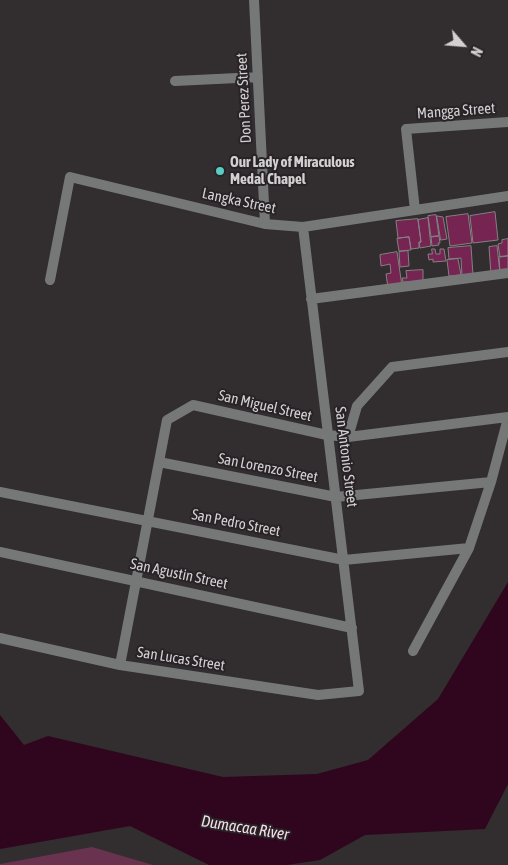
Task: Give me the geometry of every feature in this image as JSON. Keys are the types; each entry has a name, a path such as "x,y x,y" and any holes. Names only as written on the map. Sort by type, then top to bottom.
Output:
{"street":[{"name":"Don Perez Street","path":"254,0 265,224"},
{"path":"175,81 258,77"},
{"name":"Mangga Street","path":"415,210 406,129 508,122"},
{"name":"Langka Street","path":"50,280 70,177 265,224 303,227 508,196"},
{"name":"San Antonio Street","path":"303,227 359,691"},
{"path":"311,299 508,273"},
{"path":"348,437 358,406 392,367 508,352"},
{"name":"San Miguel Street","path":"159,462 167,420 193,406 327,435 348,437 508,418"},
{"path":"413,651 469,548 491,482 508,418"},
{"path":"120,665 159,462"},
{"name":"San Lorenzo Street","path":"159,462 336,497 491,482"},
{"name":"San Pedro Street","path":"0,492 344,560 469,548"},
{"name":"San Agustin Street","path":"0,552 352,628"},
{"name":"San Lucas Street","path":"0,638 120,665 318,695 359,691"}],"shaded area":[{"path":"92,847 153,865 0,865 0,864"}],"water":[{"name":"Dumacaa River","path":"508,582 508,784 485,829 365,835 320,860 287,865 209,865 130,826 0,849 0,715 24,745 48,736 223,777 317,774 368,760 438,699"}],"building":[{"path":"495,212 498,240 473,243 470,216"},
{"path":"468,214 472,243 450,246 446,217"},
{"path":"436,215 439,236 431,237 428,216"},
{"path":"437,216 443,217 447,239 441,240"},
{"path":"428,218 431,246 420,248 418,220"},
{"path":"418,219 421,242 419,242 419,248 411,249 409,237 398,238 396,221"},
{"path":"439,236 439,245 432,246 431,237"},
{"path":"409,237 411,250 399,251 397,239"},
{"path":"508,239 508,256 500,257 498,244 502,243 502,240"},
{"path":"471,246 473,275 462,276 461,258 449,259 448,248"},
{"path":"497,246 500,273 491,274 489,247"},
{"path":"432,249 435,249 436,254 440,254 440,249 444,249 446,261 433,262 433,259 429,260 428,254 432,254"},
{"path":"408,251 409,266 400,267 399,252"},
{"path":"397,252 402,286 388,288 386,274 391,273 390,264 381,266 380,255"},
{"path":"508,256 508,272 500,272 499,257"},
{"path":"458,259 461,275 449,276 447,260"},
{"path":"423,270 423,282 403,282 402,278 407,278 406,271"}],"place":[{"name":"Our Lady of Miraculous Medal Chapel","path":"220,171"}]}
